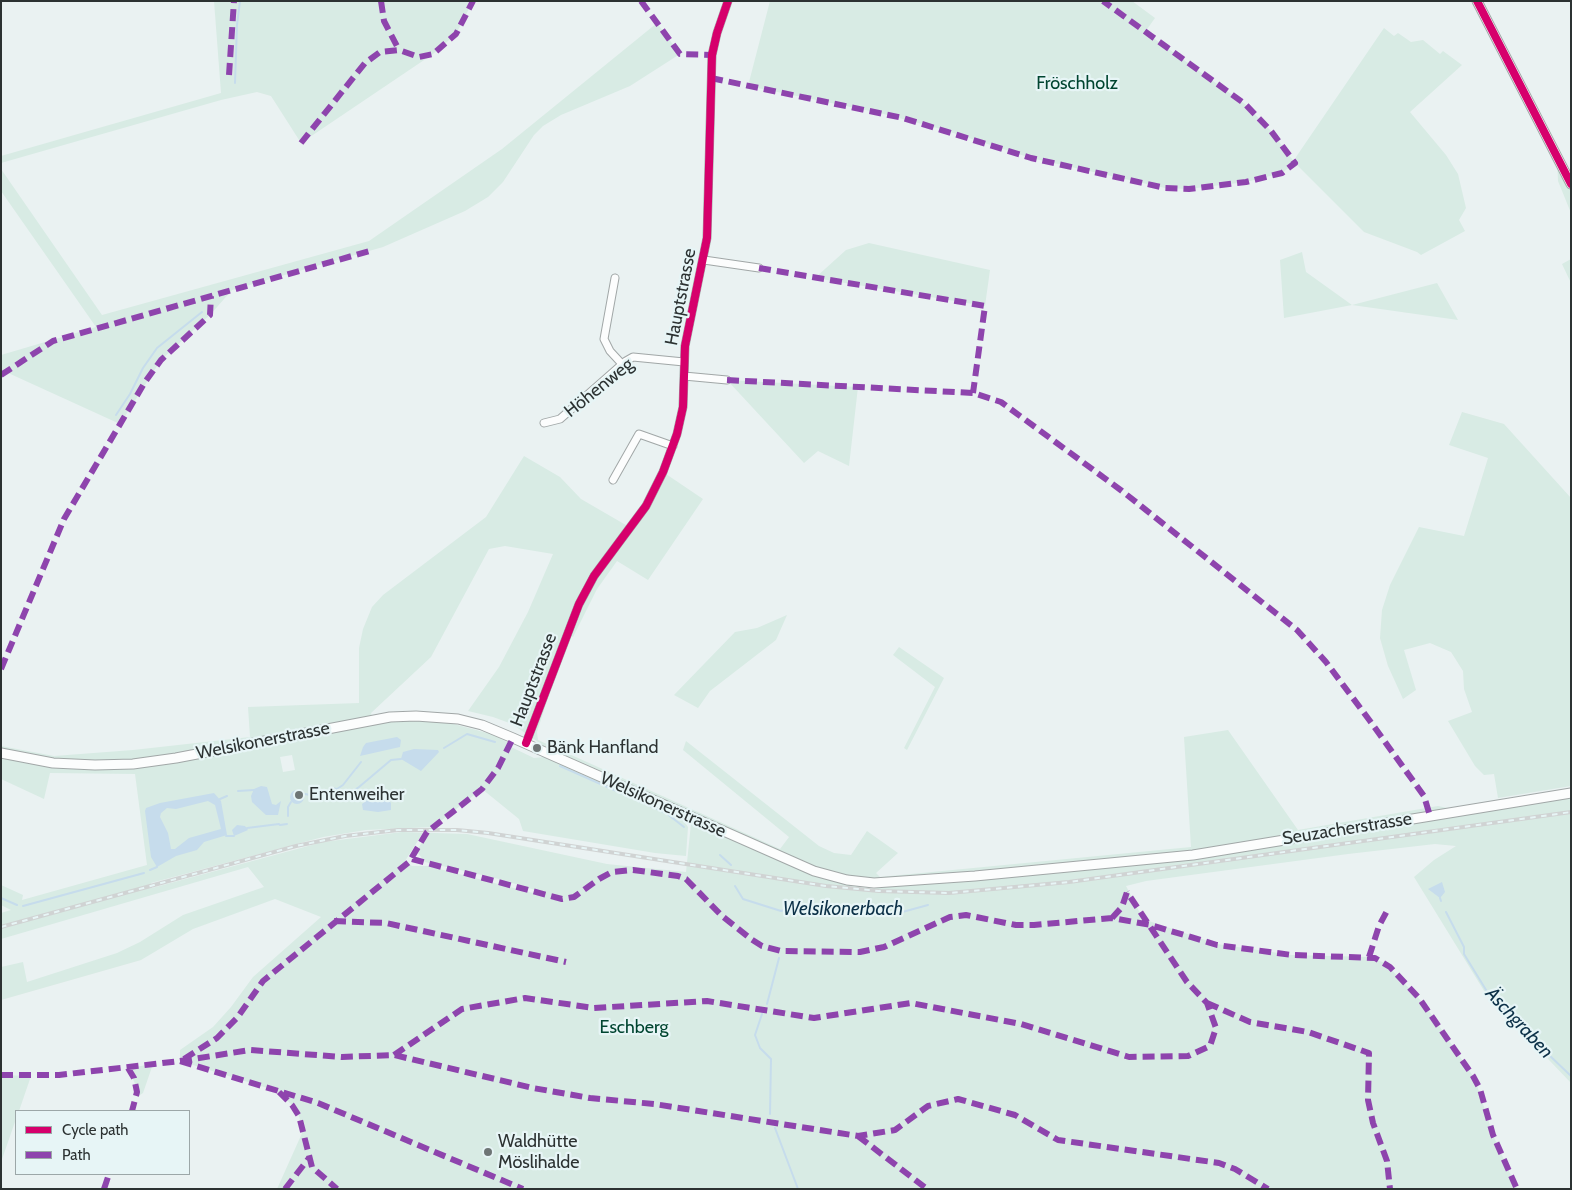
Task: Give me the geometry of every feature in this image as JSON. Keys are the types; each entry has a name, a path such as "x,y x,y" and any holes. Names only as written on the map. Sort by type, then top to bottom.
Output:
{"main road":[{"path":"1477,1 1571,184"},
{"name":"Welsikonerstrasse","path":"1,753 53,763 134,764 405,716 441,717 472,722 526,743 799,865 847,880 874,883 905,882 1122,862"},
{"name":"Seuzacherstrasse","path":"1122,862 1193,855 1571,793"}],"street":[{"name":"Hauptstrasse","path":"526,743 580,604 594,576 646,506 673,446 683,407 686,340 704,260 708,214 712,55 728,1"},
{"path":"704,260 759,268"},
{"path":"615,278 604,339 607,347 622,364"},
{"name":"Höhenweg","path":"544,423 560,419 629,359 640,356 684,362"},
{"path":"684,376 728,380"},
{"path":"613,480 639,434 673,446"}],"green space":[{"path":"214,1 473,1 456,34 433,54 301,143 271,96 257,92 221,100 1,163 1,156 221,93"},
{"name":"Fröschholz","path":"770,1 1132,1 1155,18 1145,32 1245,104 1271,131 1295,163 1282,173 1246,182 1189,189 1165,188 1031,158 941,129 880,113 748,86"},
{"path":"657,23 680,54 630,86 561,115 543,126 534,135 503,182 488,197 465,211 383,247 232,290 210,315 161,360 120,424 6,372 1,378 1,355 96,327 1,191 1,169 102,315 369,241 502,149"},
{"path":"1384,28 1394,36 1398,33 1411,42 1423,40 1440,54 1443,51 1462,65 1410,112 1446,155 1458,174 1466,208 1459,220 1465,231 1421,255 1364,232 1295,163 1296,157"},
{"path":"1557,157 1571,184 1571,213 1558,181"},
{"path":"869,243 990,270 985,306 815,278 846,250"},
{"path":"1302,252 1306,272 1352,305 1284,318 1280,260"},
{"path":"1571,259 1571,283 1562,264"},
{"path":"1437,283 1458,320 1352,305"},
{"path":"727,380 858,387 849,466 818,451 804,463"},
{"path":"1462,412 1504,424 1571,498 1571,786 1498,798 1494,774 1484,775 1475,766 1448,721 1472,712 1464,689 1463,671 1451,652 1430,643 1404,650 1416,690 1403,699 1388,666 1380,638 1382,610 1390,585 1419,527 1464,536 1488,458 1449,445"},
{"name":"Eschberg","path":"524,456 560,477 581,499 631,528 663,472 703,499 648,580 617,561 597,589 573,637 568,635 537,732 538,740 780,849 789,837 683,750 686,741 819,846 834,853 851,855 867,831 898,853 876,873 880,877 1191,847 1184,737 1228,730 1298,830 1438,806 1461,811 1571,793 1571,1083 1486,994 1414,877 1434,860 1456,846 1435,844 1348,854 1146,881 1126,886 1143,919 1217,944 1292,955 1369,957 1385,963 1425,1005 1475,1079 1493,1135 1517,1189 277,1189 303,1131 299,1116 292,1105 277,1091 180,1061 180,1050 213,1027 231,1007 253,977 321,917 275,899 193,929 141,960 1,1000 1,967 23,962 27,982 117,953 140,942 183,915 264,887 248,867 1,939 1,913 11,910 1,905 1,885 23,895 22,900 147,865 135,774 50,773 44,799 1,779 1,746 54,756 133,750 250,737 248,707 359,703 359,648 363,629 372,607 383,595 486,517","holes":["505,546 553,554 528,612 499,667 468,711 512,724 544,746 692,814 686,872 607,864 467,834 402,832 323,842 152,888 151,883 323,837 366,830 433,827 482,789 519,819 523,831 655,853 686,856 688,827 682,818 544,757 534,758 511,747 507,751 510,744 495,735 446,722 373,720 371,713 431,657 489,549","292,755 295,770 283,772 280,757","421,836 426,836 419,847 418,853 425,862 499,879 542,892 541,895 428,866 412,866 405,861"]},
{"path":"787,615 776,640 710,691 698,708 674,695 735,632 757,628"},
{"path":"899,647 944,678 907,750 904,748 935,687 893,655"},
{"path":"153,1064 143,1093 137,1097 136,1086 128,1068"},
{"path":"1,1075 31,1076 19,1110 15,1110 15,1122 1,1162"}],"water":[{"path":"397,737 401,740 400,747 360,756 366,743"},
{"path":"414,749 438,750 439,752 421,771 401,759 403,752"},
{"name":"Entenweiher","path":"261,786 267,787 272,804 276,805 281,801 278,815 266,815 252,802 251,796 254,789"},
{"path":"294,790 300,790 304,797 300,804 294,804 290,800 290,794"},
{"path":"380,790 391,803 391,810 378,812 363,810 362,804"},
{"path":"214,793 221,801 227,835 204,842 197,850 176,856 157,867 151,857 145,811 146,808 160,803","holes":["208,801 215,805 221,829 189,838 175,849 171,849 168,833 160,817 161,813 167,808 176,809"]},
{"path":"237,825 245,826 248,830 234,836 232,830"},
{"path":"1442,882 1445,892 1440,898 1428,889"}],"waterway":[{"path":"235,83 237,25 240,1"},
{"path":"116,415 130,394 143,368 157,348 202,312"},
{"name":"Welsikonerbach","path":"444,748 467,734 495,742"},
{"name":"Welsikonerbach","path":"305,794 325,798 332,794 344,797 391,760 401,759"},
{"path":"326,796 331,788 337,789 343,785 361,762"},
{"name":"Welsikonerbach","path":"560,766 666,813 684,827"},
{"path":"238,791 254,790"},
{"path":"220,799 227,796"},
{"name":"Welsikonerbach","path":"288,816 288,807 291,802"},
{"name":"Welsikonerbach","path":"247,828 279,824"},
{"name":"Welsikonerbach","path":"280,825 287,824"},
{"name":"Welsikonerbach","path":"226,836 234,836"},
{"name":"Welsikonerbach","path":"720,855 731,865"},
{"name":"Welsikonerbach","path":"150,870 157,867"},
{"name":"Welsikonerbach","path":"23,906 144,873"},
{"name":"Welsikonerbach","path":"735,886 743,899 781,911 792,907 805,913 826,909 895,914 928,905"},
{"name":"Welsikonerbach","path":"1,898 17,905"},
{"name":"Äschgraben","path":"1446,912 1464,947 1464,954 1491,998 1501,1005 1525,1032 1571,1076"},
{"path":"767,1004 779,958"},
{"path":"762,1014 755,1035 760,1048 771,1059 770,1114"},
{"path":"775,1128 798,1189"}],"railway":[{"path":"1,927 296,846 345,836 398,830 457,830 488,833 826,886 879,891 949,893 1069,882 1571,812"}],"marked path":[{"path":"229,75 234,1"},
{"path":"381,1 384,21 399,50"},
{"path":"301,143 365,63 380,52 399,50 419,57 433,54 456,34 473,1"},
{"path":"641,1 680,54 712,55"},
{"path":"711,78 903,118 1031,158 1165,188 1189,189 1246,182 1282,173 1295,163 1271,131 1245,104 1103,1"},
{"path":"1,375 53,341 373,250"},
{"path":"759,268 985,306 973,393"},
{"path":"1,669 64,519 145,382 161,360 210,315 211,296"},
{"path":"727,380 973,393 1001,402 1122,491 1297,630 1326,662 1424,796 1430,816"},
{"path":"184,1059 217,1038 237,1018 263,981 409,862 427,832 482,789 498,768 513,738"},
{"path":"412,859 562,899 574,897 612,872 633,870 678,876 686,879 722,916 751,939 762,946 781,951 860,952 884,947 950,917 966,915 1016,925 1112,918 1151,925 1217,945 1292,955 1375,958 1390,967 1419,998 1473,1076 1480,1089 1493,1135 1517,1189"},
{"path":"1112,918 1122,907 1127,892"},
{"path":"394,1055 462,1009 525,998 594,1008 707,1001 814,1018 911,1003 1021,1024 1129,1057 1188,1056 1210,1046 1216,1028 1207,1003 1187,982 1127,892"},
{"path":"1369,957 1379,926 1388,909"},
{"path":"334,921 386,923 566,962"},
{"path":"1207,1003 1250,1022 1308,1032 1369,1053 1368,1100 1373,1123 1387,1161 1390,1189"},
{"path":"180,1061 250,1050 342,1057 394,1055 533,1088 590,1098 654,1104 858,1136 895,1130 928,1106 958,1099 1015,1115 1058,1140 1219,1163 1235,1169 1268,1189"},
{"path":"1,1075 59,1075 180,1061 318,1103 523,1189"},
{"path":"128,1068 134,1078 137,1092 132,1110"},
{"path":"279,1092 292,1105 299,1116 312,1167 337,1189"},
{"path":"858,1136 927,1189"},
{"path":"285,1189 309,1158"},
{"path":"104,1189 109,1175"}],"cycle path":[{"path":"526,743 579,604 594,576 646,506 663,472 677,434 683,407 685,346 707,238 712,55 728,1"},
{"path":"1477,1 1571,184"}],"place":[{"name":"Bänk Hanfland","path":"537,748"},
{"name":"Entenweiher","path":"299,795"},
{"name":"Waldhütte Möslihalde","path":"488,1152"}]}
